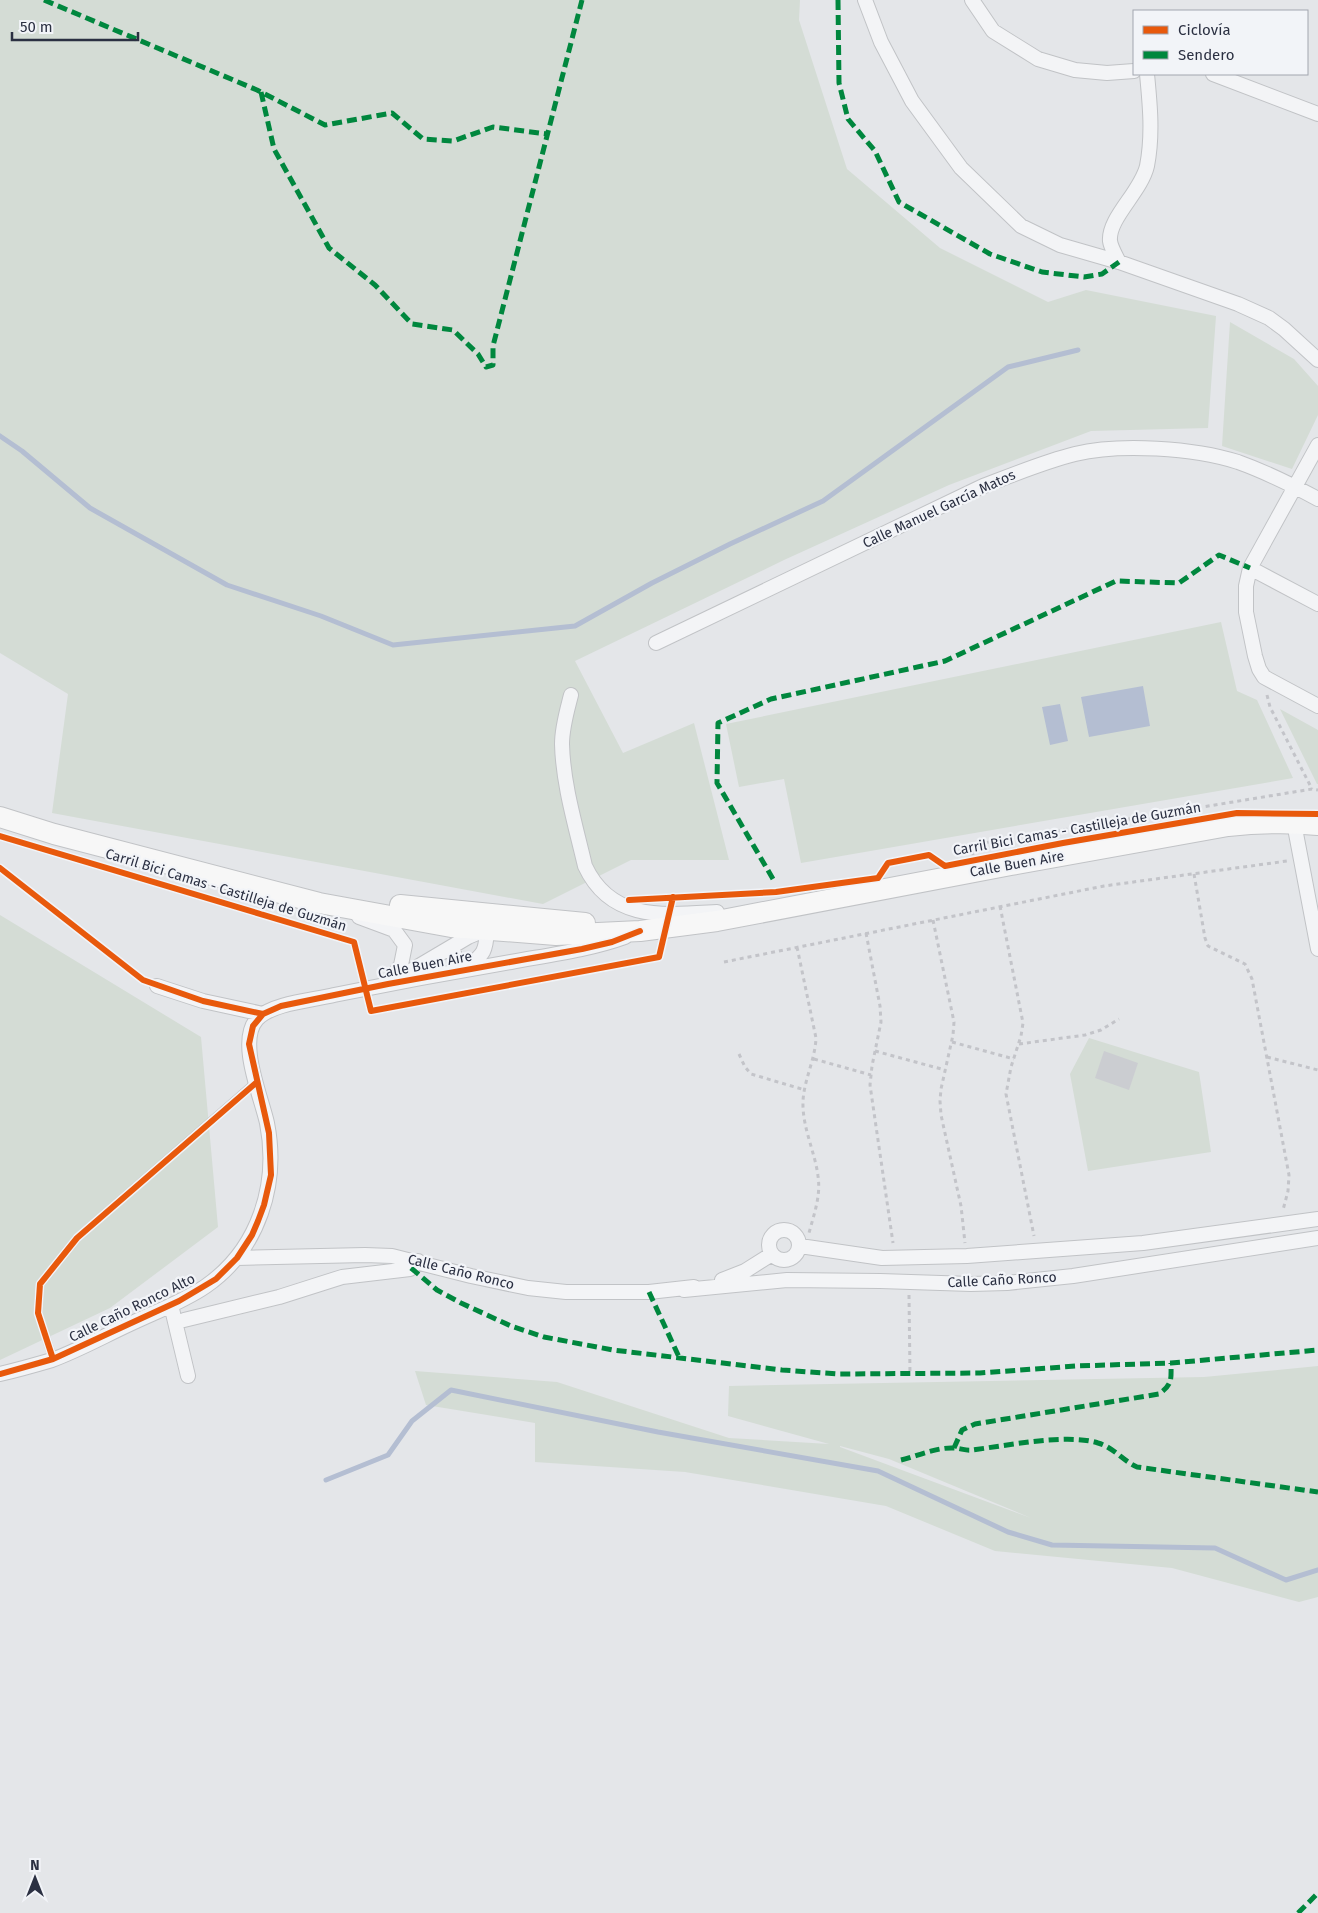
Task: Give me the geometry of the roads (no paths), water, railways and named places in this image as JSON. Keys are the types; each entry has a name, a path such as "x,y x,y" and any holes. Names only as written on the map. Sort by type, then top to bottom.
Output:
{"main road":[{"path":"0,817 54,834 319,903 451,927 556,935 640,931 717,921"},
{"name":"Calle Buen Aire","path":"717,921 1179,834 1254,824 1294,823 1318,825"},
{"path":"242,883 385,904 590,924 670,925 717,921"}],"street":[{"path":"865,0 881,42 912,101 961,168 1021,226 1060,244 1120,262 1238,304 1268,318 1284,329 1318,360"},
{"path":"972,0 993,31 1038,59 1075,70 1107,73 1133,71"},
{"path":"1120,262 1110,242 1110,231 1114,220 1137,189 1146,168 1151,119 1146,75"},
{"path":"1217,75 1318,114"},
{"path":"1318,445 1250,568 1246,586 1246,612 1259,669 1264,677 1318,706"},
{"name":"Calle Manuel García Matos","path":"656,642 981,487 1033,467 1077,454 1119,449 1156,449 1197,453 1237,462 1295,486 1318,499"},
{"path":"1250,568 1318,604"},
{"path":"570,694 562,743 564,771 585,866 592,880 606,896 629,909 645,914 694,914 794,907"},
{"path":"1294,823 1318,949"},
{"path":"319,903 394,930 405,945 401,965 388,984"},
{"path":"388,984 468,936 487,929 486,948 481,956 464,970 455,960 453,946"},
{"name":"Calle Buen Aire","path":"263,1014 281,1006 388,984 582,949 612,942 640,931"},
{"path":"157,986 203,1001 263,1014"},
{"name":"Calle Caño Ronco Alto","path":"0,1374 53,1359 170,1305 216,1279 237,1258 252,1235 258,1221 264,1205 270,1175 268,1133 250,1055 250,1034 257,1019 263,1014"},
{"path":"802,1247 868,1257 966,1256 1151,1242 1318,1219"},
{"path":"780,1229 788,1229 794,1232 802,1247 792,1258 785,1260 777,1259 768,1247 773,1233 780,1229"},
{"name":"Calle Caño Ronco","path":"237,1258 392,1256 528,1288 566,1292 649,1292 787,1280 972,1284 1050,1279 1318,1238"},
{"name":"Calle Caño Ronco","path":"684,1290 729,1278 745,1271 772,1254"},
{"path":"184,1320 279,1297 349,1276 410,1269 418,1261"},
{"path":"170,1305 188,1376"}],"lane":[{"path":"53,1359 38,1313 40,1284 77,1238 257,1082"}],"water":[{"path":"1143,686 1150,726 1089,737 1081,697"},
{"path":"1060,704 1068,741 1050,745 1042,707"}],"waterway":[{"path":"0,436 22,451 90,508 227,585 321,616 393,645 575,626 652,583 823,501 1008,367 1078,350"},
{"path":"326,1480 388,1455 412,1421 451,1390 658,1432 878,1471 1008,1532 1052,1545 1215,1548 1286,1580 1318,1570"}]}
